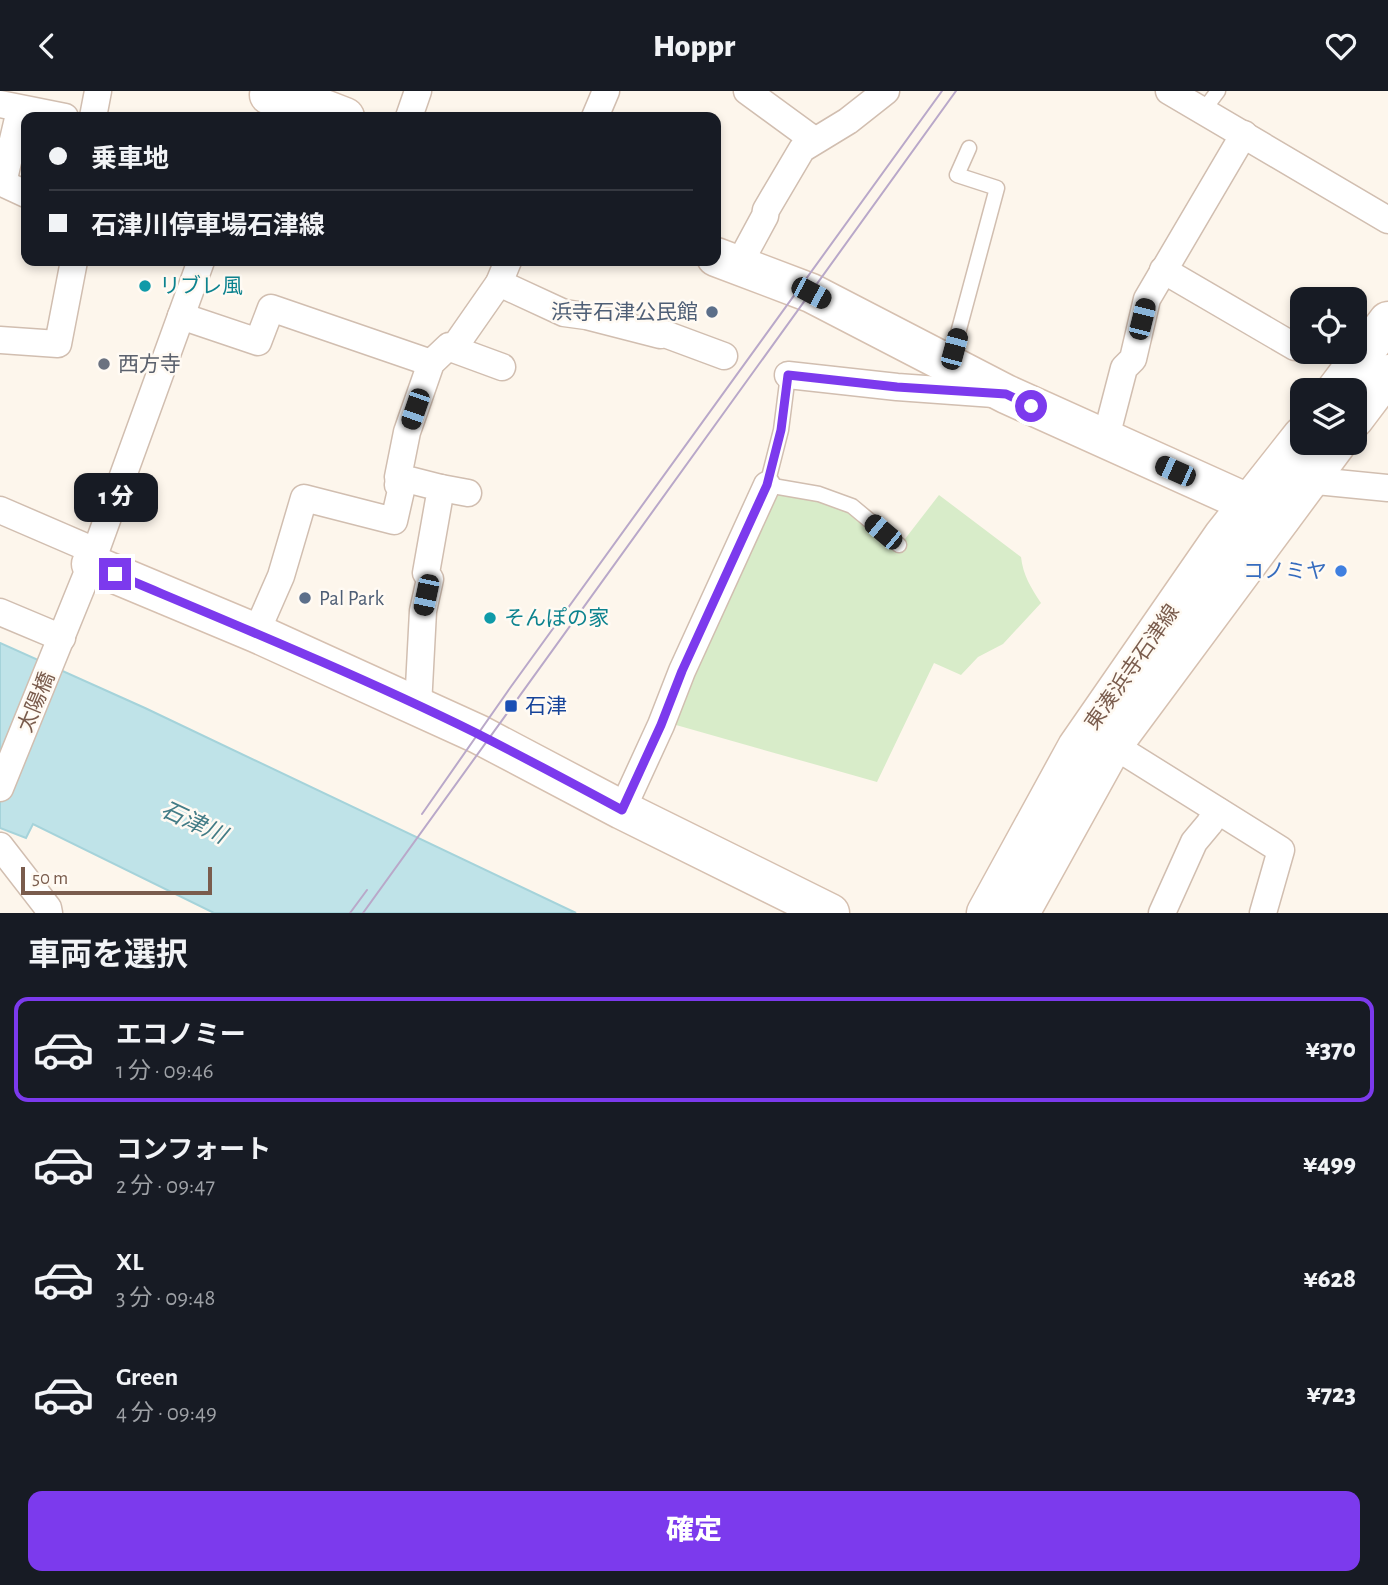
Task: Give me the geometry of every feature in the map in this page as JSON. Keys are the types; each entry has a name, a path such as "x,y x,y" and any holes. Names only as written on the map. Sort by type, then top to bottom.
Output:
{"street":[{"path":"94,112 98,91"},
{"path":"411,112 418,91"},
{"path":"597,112 606,91"},
{"path":"747,91 814,140"},
{"path":"886,91 848,121 803,149 765,216 727,261 811,293 1006,394 1105,441 1267,500"},
{"path":"1169,91 1211,101 1244,134 1388,220"},
{"path":"264,99 288,95 332,112"},
{"path":"10,186 10,107 38,112"},
{"path":"1105,441 1124,368 1133,359 1147,299 1244,134"},
{"path":"0,340 58,344 73,266"},
{"name":"太陽橋","path":"0,788 93,558 181,316 194,266"},
{"path":"1163,270 1290,344"},
{"path":"453,349 503,272 564,313 660,335 662,333 724,356"},
{"path":"181,316 258,342 271,308 430,363"},
{"path":"1345,378 1388,321"},
{"path":"256,633 281,576 304,498 394,521 402,487 398,485 401,456 430,363 449,346 502,367"},
{"path":"1367,402 1388,374"},
{"path":"788,375 897,387 1006,394"},
{"name":"東湊浜寺石津線","path":"1020,913 1113,745 1267,500 1292,455"},
{"name":"東湊浜寺石津線","path":"986,913 1076,747 1267,500 1310,479 1328,455"},
{"path":"400,477 468,493"},
{"path":"1310,479 1388,488"},
{"path":"622,810 767,485"},
{"path":"418,706 423,611 430,579 426,573 441,488"},
{"path":"0,510 93,558 478,734 622,810 830,913"},
{"path":"0,612 59,647"},
{"path":"1113,745 1281,850 1264,913"},
{"path":"1162,913 1188,852 1217,811"},
{"path":"0,846 51,911"}],"lane":[{"path":"949,365 997,188 957,175 969,148"},
{"path":"788,375 781,430 767,485 819,494 852,506 898,545"}],"green space":[{"path":"772,489 819,498 851,510 898,548 939,495 1021,557 1028,581 1041,603 1003,644 978,657 961,675 934,663 877,782 669,723"}],"water":[{"name":"石津川","path":"0,643 145,708 576,913 214,913 33,824 26,838 0,828"}],"tram line":[{"path":"422,814 510,688 942,91"},
{"path":"363,913 956,91"},
{"path":"350,913 367,890"}],"place":[{"name":"リブレ風","path":"145,286"},
{"name":"浜寺石津公民館","path":"712,312"},
{"name":"西方寺","path":"104,364"},
{"name":"コノミヤ","path":"1341,571"},
{"name":"Pal Park","path":"305,598"},
{"name":"そんぽの家","path":"490,618"},
{"name":"石津","path":"511,706"}],"route":[{"path":"115,574 256,633 418,706 478,734 622,810 767,485 781,430 788,375 897,387 1006,394 1031,406"}]}
